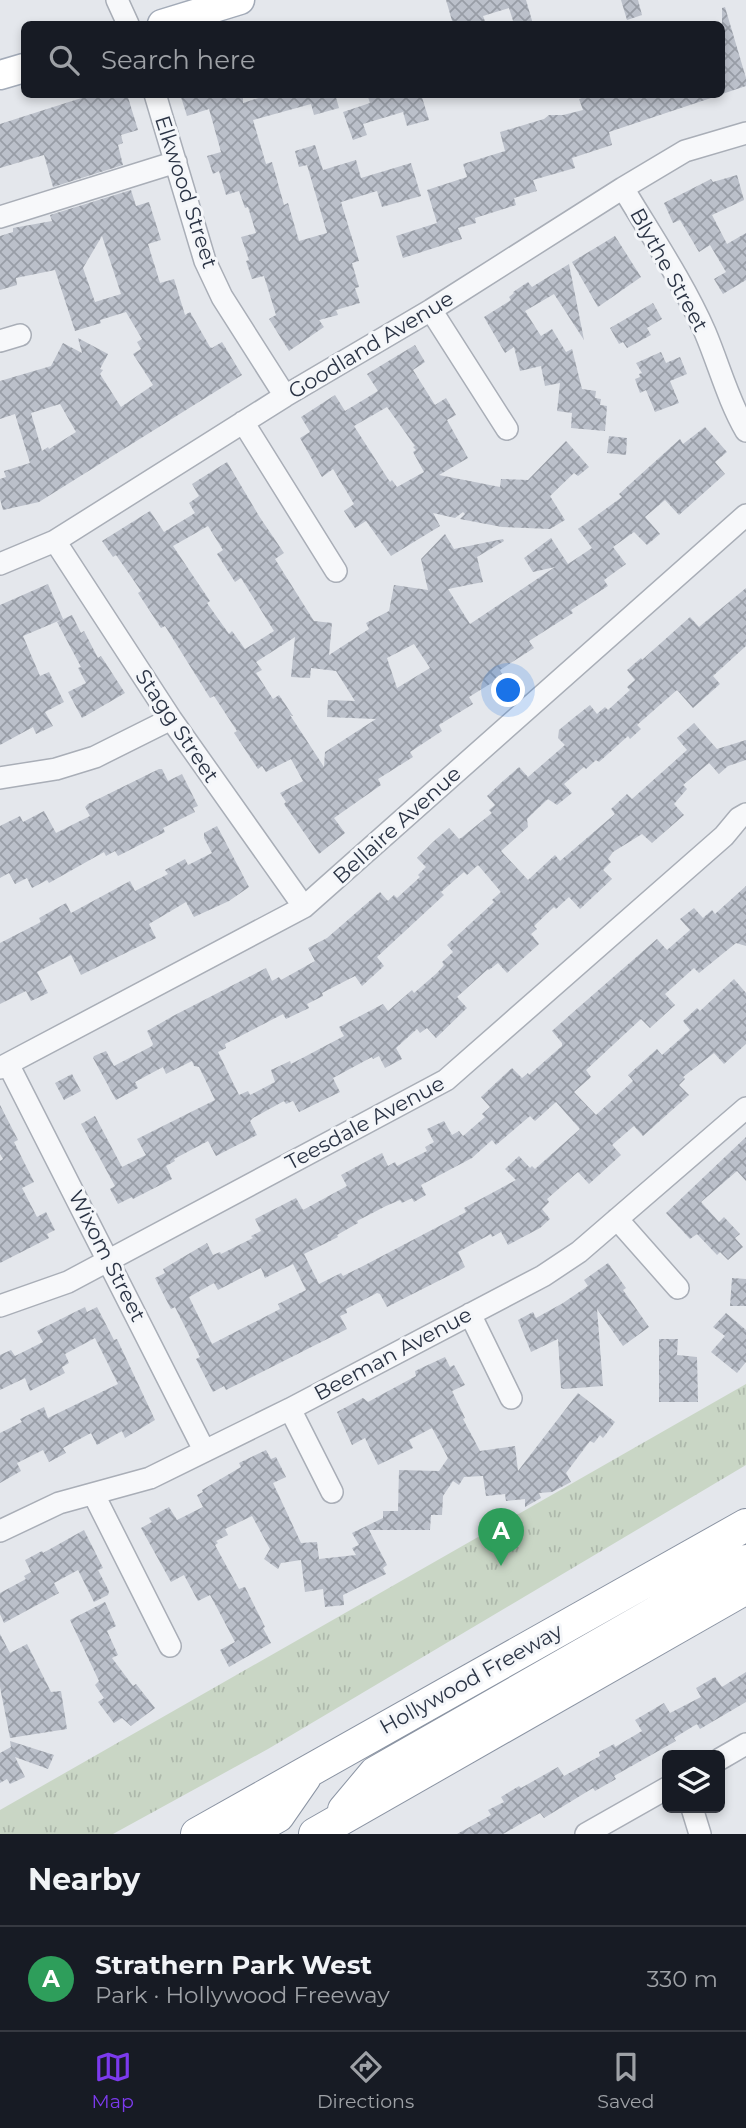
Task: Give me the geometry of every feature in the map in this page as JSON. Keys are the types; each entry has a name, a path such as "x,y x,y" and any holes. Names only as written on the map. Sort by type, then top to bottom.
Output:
{"highway":[{"name":"Hollywood Freeway","path":"197,1834 746,1525"},
{"path":"324,1829 374,1773 746,1561"},
{"path":"324,1829 746,1588"},
{"path":"246,1834 278,1816 309,1770"}],"main road":[{"path":"172,21 240,0"},
{"path":"0,75 21,69"}],"street":[{"path":"117,0 127,21"},
{"name":"Elkwood Street","path":"156,98 205,261 222,297 285,396"},
{"name":"Goodland Avenue","path":"0,564 55,541 285,396 431,310 685,151 746,133"},
{"path":"0,216 176,162"},
{"name":"Blythe Street","path":"623,188 679,280 705,332 734,410 746,431"},
{"path":"431,310 506,429"},
{"path":"243,422 337,571"},
{"name":"Bellaire Avenue","path":"4,1066 304,907 746,515"},
{"name":"Stagg Street","path":"55,541 171,719 304,907"},
{"path":"0,778 56,769 95,757 171,719"},
{"name":"Teesdale Avenue","path":"0,1306 68,1282 108,1258 446,1080 746,814"},
{"name":"Wixom Street","path":"4,1066 108,1258 204,1450"},
{"name":"Beeman Avenue","path":"0,1531 59,1503 149,1478 289,1409 543,1276 579,1252 746,1108"},
{"path":"617,1219 678,1288"},
{"path":"470,1314 511,1398"},
{"path":"289,1409 332,1492"},
{"path":"94,1495 170,1646"},
{"path":"725,1756 746,1744"},
{"path":"586,1834 662,1791"},
{"path":"694,1813 700,1834"}],"green space":[{"path":"746,1384 746,1465 268,1749 113,1834 0,1834 0,1810"}],"building":[{"path":"446,0 526,0 532,21 513,21 509,8 483,16 485,21 452,21"},
{"path":"621,0 638,0 642,15 627,20"},
{"path":"725,7 746,78 746,86 725,93 725,21 722,21 722,8"},
{"path":"81,98 128,98 138,130 121,135 123,143 118,145 123,165 53,187 44,155 0,168 0,124"},
{"path":"181,98 243,98 243,103 259,98 336,98 339,108 314,115 311,104 253,120 266,164 272,162 284,205 288,203 299,241 327,233 307,165 299,167 295,151 315,145 323,170 356,160 361,178 411,163 421,196 382,207 377,191 341,202 359,261 352,263 359,287 355,288 360,303 336,310 338,315 319,320 324,327 289,351 269,319 276,315 264,276 252,279 246,261 249,260 241,237 256,233 248,207 245,208 239,191 226,195 219,171 213,174 207,156 221,152 209,109 187,116"},
{"path":"368,98 422,98 429,120 407,126 403,112 363,124 367,135 353,140 343,112 370,103"},
{"path":"711,98 609,132 612,145 572,158 575,168 533,180 537,191 514,198 516,205 475,218 476,223 458,228 462,239 403,258 396,236 437,223 427,190 467,177 463,164 505,151 500,132 544,119 549,115 583,110 579,99"},
{"path":"737,175 744,200 712,215 727,244 746,233 746,280 723,294 714,279 726,272 710,245 699,252 680,220 673,223 664,203 711,179 713,182"},
{"path":"131,190 136,206 149,202 161,240 148,244 160,283 174,279 185,315 190,312 210,347 222,342 242,375 39,502 3,510 0,479 6,477 4,471 30,463 15,414 0,419 0,381 51,366 63,343 82,353 78,338 108,354 100,374 121,407 153,385 133,354 141,349 137,342 142,339 126,312 75,331 55,270 16,278 17,285 0,290 0,236 13,232 13,228 52,221 50,215","holes":["102,236 121,294 95,302 83,268","60,404 76,432 42,451 31,413"]},
{"path":"615,236 641,277 598,307 572,262"},
{"path":"569,264 584,340 554,294 525,311 541,336 552,329 566,352 572,349 582,389 596,391 595,398 601,399 600,405 607,406 605,431 571,428 572,413 557,411 560,383 545,386 541,366 520,371 514,347 505,353 484,317 511,300 509,297 513,292 528,282 532,287"},
{"path":"653,303 662,319 647,328 651,335 627,348 623,342 619,344 610,328"},
{"path":"415,345 425,362 413,370 435,405 446,398 456,415 447,420 468,458 439,475 500,487 501,479 528,480 566,441 589,467 578,476 574,473 550,496 565,520 550,529 502,527 460,519 465,514 463,512 455,518 433,513 440,526 391,556 366,521 355,528 344,511 354,504 333,469 322,477 300,438 310,432 301,417 335,395 345,411 378,391 367,374","holes":["387,407 415,446 413,447 416,450 413,452 424,472 397,487 392,480 390,482 354,426"]},
{"path":"661,352 666,363 680,357 687,374 670,381 679,403 655,412 646,390 640,393 635,379 642,373 636,363"},
{"path":"705,427 727,452 715,462 725,474 679,515 665,500 645,517 660,534 647,545 634,532 613,547 626,564 604,580 608,586 571,610 573,613 529,641 534,648 500,670 503,676 469,697 473,704 439,725 442,731 410,752 413,757 378,779 381,785 334,818 345,833 319,854 284,804 286,802 280,793 303,781 291,759 266,772 262,766 258,769 214,696 210,698 165,626 161,628 138,593 141,591 116,555 113,557 102,541 150,511 164,532 195,513 189,503 199,496 192,484 227,462 284,553 275,559 314,621 332,623 329,655 369,629 366,623 389,611 394,585 428,590 421,559 445,534 454,549 503,539 504,541 477,557 483,582 448,589 470,624 555,567 533,572 524,558 551,538 568,564 592,548 578,529 622,497 619,494 680,439 683,444","holes":["208,526 223,550 217,554 235,582 241,578 274,631 245,649 232,631 229,634 207,603 210,601 173,546","295,637 291,677 310,678 311,668 336,671 355,701 328,700 327,717 376,719 325,752 324,767 279,695 273,699 256,673 262,670 256,662","414,644 430,668 397,688 387,658"]},
{"path":"609,436 627,438 626,455 607,453"},
{"path":"48,584 63,619 23,636 40,676 49,672 64,702 45,712 53,726 36,734 33,727 0,745 0,605"},
{"path":"746,588 746,646 713,676 720,684 693,708 677,690 637,725 641,729 630,739 628,736 599,762 596,760 586,769 584,767 564,784 572,793 557,805 548,799 527,819 528,827 501,851 528,880 555,855 560,861 615,814 611,809 627,794 632,799 687,750 677,738 694,723 717,749 746,740 746,760 728,766 719,774 709,763 683,785 687,789 674,804 684,815 652,843 642,834 613,852 608,859 611,862 603,870 612,879 580,909 569,897 556,909 554,907 534,926 537,929 531,934 539,944 507,973 498,963 457,997 467,1008 436,1038 427,1028 420,1033 417,1029 396,1048 402,1059 385,1068 379,1056 373,1059 372,1057 333,1078 340,1092 299,1112 293,1101 286,1104 284,1101 250,1121 257,1135 216,1156 208,1141 166,1166 172,1179 118,1204 110,1189 115,1186 81,1124 95,1116 122,1167 146,1155 137,1139 215,1100 199,1067 194,1066 192,1061 166,1074 163,1067 135,1082 138,1088 116,1100 94,1056 106,1051 114,1066 152,1046 147,1031 173,1016 266,968 272,981 279,977 281,980 315,961 308,948 327,938 380,892 388,901 394,895 397,898 420,877 418,875 426,867 417,858 434,841 449,828 461,838 492,813 489,810 495,805 487,796 503,781 519,767 528,777 565,745 558,738 559,730 590,705 597,714 605,707 608,710 630,690 627,687 635,680 627,670 690,617 699,627","holes":["478,865 501,892 492,900 494,902 447,945 453,952 442,962 444,965 437,973 414,993 412,990 388,1011 383,1004 339,1027 344,1036 291,1064 290,1061 271,1070 275,1082 250,1095 248,1091 239,1095 218,1052 226,1048 225,1044 283,1014 286,1019 309,1008 307,1004 323,996 322,993 355,976 362,986 384,966 377,957 444,895 441,892 464,872 467,875"]},
{"path":"72,615 81,633 84,631 98,658 101,656 125,693 82,718 68,692 86,683 78,668 81,667 57,622"},
{"path":"162,769 168,781 182,774 198,806 193,808 195,812 163,828 165,832 118,856 115,851 106,856 104,852 49,883 47,880 32,888 27,878 15,884 9,873 0,878 0,826 20,816 23,822 44,811 56,833 90,816 85,807 88,804"},
{"path":"217,826 249,887 229,901 194,917 186,902 149,924 156,938 81,975 71,955 37,972 48,993 31,1001 26,991 0,1004 0,943 41,922 39,918 66,903 71,913 130,881 135,891 168,874 165,870 185,859 188,865 212,853 204,833"},
{"path":"746,886 746,946 736,943 699,973 694,968 665,994 675,1005 650,1028 641,1019 586,1070 591,1077 574,1092 596,1115 633,1081 628,1075 657,1049 662,1055 690,1030 683,1021 697,1008 700,1011 734,979 746,993 746,1044 724,1064 714,1053 683,1077 685,1079 679,1085 689,1095 643,1136 634,1126 612,1145 621,1155 589,1184 578,1172 547,1199 549,1202 542,1209 550,1219 540,1228 508,1245 501,1232 492,1237 491,1234 458,1252 465,1267 460,1270 387,1307 377,1293 346,1309 347,1313 340,1316 347,1329 226,1390 224,1386 213,1392 196,1359 200,1357 175,1307 171,1309 155,1278 165,1273 163,1269 207,1243 213,1255 220,1252 221,1254 253,1238 251,1236 261,1231 255,1219 296,1198 303,1210 347,1186 341,1175 382,1153 388,1166 395,1162 397,1166 427,1151 425,1147 434,1142 427,1129 444,1121 452,1135 459,1131 463,1136 485,1117 482,1114 490,1107 481,1097 512,1068 522,1078 528,1073 529,1075 562,1046 552,1031 571,1014 657,939 667,950 690,930 680,919 694,908 703,918 712,910 715,914","holes":["556,1102 580,1129 535,1169 532,1166 530,1168 519,1156 505,1169 516,1180 464,1208 466,1212 343,1276 341,1273 319,1284 304,1254 338,1237 337,1235 358,1223 357,1221 386,1206 412,1198 414,1202 426,1195 421,1185 472,1158 492,1140 496,1145 530,1116 535,1121","293,1264 306,1290 278,1304 280,1309 212,1344 189,1297 214,1283 218,1290 261,1268 265,1278"]},
{"path":"72,1074 81,1091 64,1100 55,1083"},
{"path":"0,1105 18,1140 14,1142 34,1182 22,1188 37,1217 46,1212 55,1230 47,1234 49,1238 0,1263 0,1161 3,1159 0,1154"},
{"path":"746,1137 746,1181 737,1171 701,1202 719,1222 724,1217 740,1234 735,1238 743,1247 728,1260 720,1252 717,1255 697,1234 690,1239 666,1213"},
{"path":"608,1263 649,1327 623,1346 597,1309 603,1386 561,1388 558,1339 531,1352 518,1320 533,1312 536,1318 563,1303 588,1286 584,1280"},
{"path":"732,1278 746,1279 746,1306 730,1306"},
{"path":"85,1307 87,1312 97,1307 114,1340 117,1339 155,1420 125,1438 122,1431 97,1445 91,1433 63,1448 66,1453 49,1462 43,1450 17,1463 21,1471 0,1483 0,1433 44,1407 48,1418 118,1384 95,1338 65,1354 69,1363 62,1367 65,1373 30,1391 25,1378 0,1390 0,1355 11,1350 15,1356 43,1342 37,1331"},
{"path":"726,1313 746,1330 746,1362 737,1373 711,1352 725,1336 713,1327"},
{"path":"659,1339 678,1339 677,1355 697,1357 698,1402 659,1402"},
{"path":"445,1357 450,1367 454,1365 465,1385 452,1391 480,1451 515,1446 518,1471 578,1393 615,1422 603,1438 600,1435 594,1443 590,1441 566,1473 571,1482 552,1492 539,1493 541,1498 525,1507 525,1499 506,1501 505,1494 486,1496 483,1476 464,1477 459,1485 453,1481 443,1496 442,1515 431,1515 430,1530 369,1530 387,1565 383,1568 386,1574 343,1595 344,1605 325,1607 323,1589 305,1592 301,1560 281,1563 278,1569 264,1559 270,1549 252,1516 225,1529 228,1535 216,1541 218,1543 215,1545 239,1589 245,1587 271,1643 229,1667 220,1650 235,1642 210,1595 198,1601 184,1575 171,1582 141,1528 152,1522 149,1518 169,1507 177,1520 203,1507 197,1495 203,1492 202,1490 241,1467 239,1463 266,1450 271,1459 276,1457 286,1477 273,1483 301,1543 317,1542 319,1559 356,1555 352,1548 359,1545 352,1533 383,1518 383,1511 398,1511 399,1470 439,1471 448,1458 432,1428 409,1440 413,1448 378,1465 365,1438 352,1445 337,1412 363,1398 368,1402 416,1376 415,1371"},
{"path":"84,1530 103,1568 98,1570 109,1591 108,1595 94,1602 78,1570 54,1583 59,1593 4,1623 0,1614 0,1593 26,1579 24,1576 31,1572 25,1560"},
{"path":"105,1602 116,1626 107,1631 118,1655 112,1658 133,1686 136,1684 155,1708 131,1726 122,1718 114,1723 98,1702 104,1698 95,1685 99,1681 70,1620"},
{"path":"0,1634 10,1653 27,1644 51,1692 61,1691 67,1729 10,1738 0,1687"},
{"path":"746,1672 746,1702 700,1729 697,1724 674,1738 676,1741 614,1776 616,1779 595,1791 593,1788 544,1818 540,1813 503,1834 457,1834 491,1815 488,1810 504,1802 501,1797 519,1786 521,1788 558,1767 564,1776 600,1756 599,1752 614,1744 615,1747 642,1731 635,1720 664,1703 670,1713 701,1697 696,1688 715,1677 722,1687"},
{"path":"10,1741 54,1755 48,1769 15,1757 25,1777 10,1784 7,1779 0,1783 0,1753 11,1747"}],"place":[{"name":"Strathern Park West","path":"501,1566"}]}
